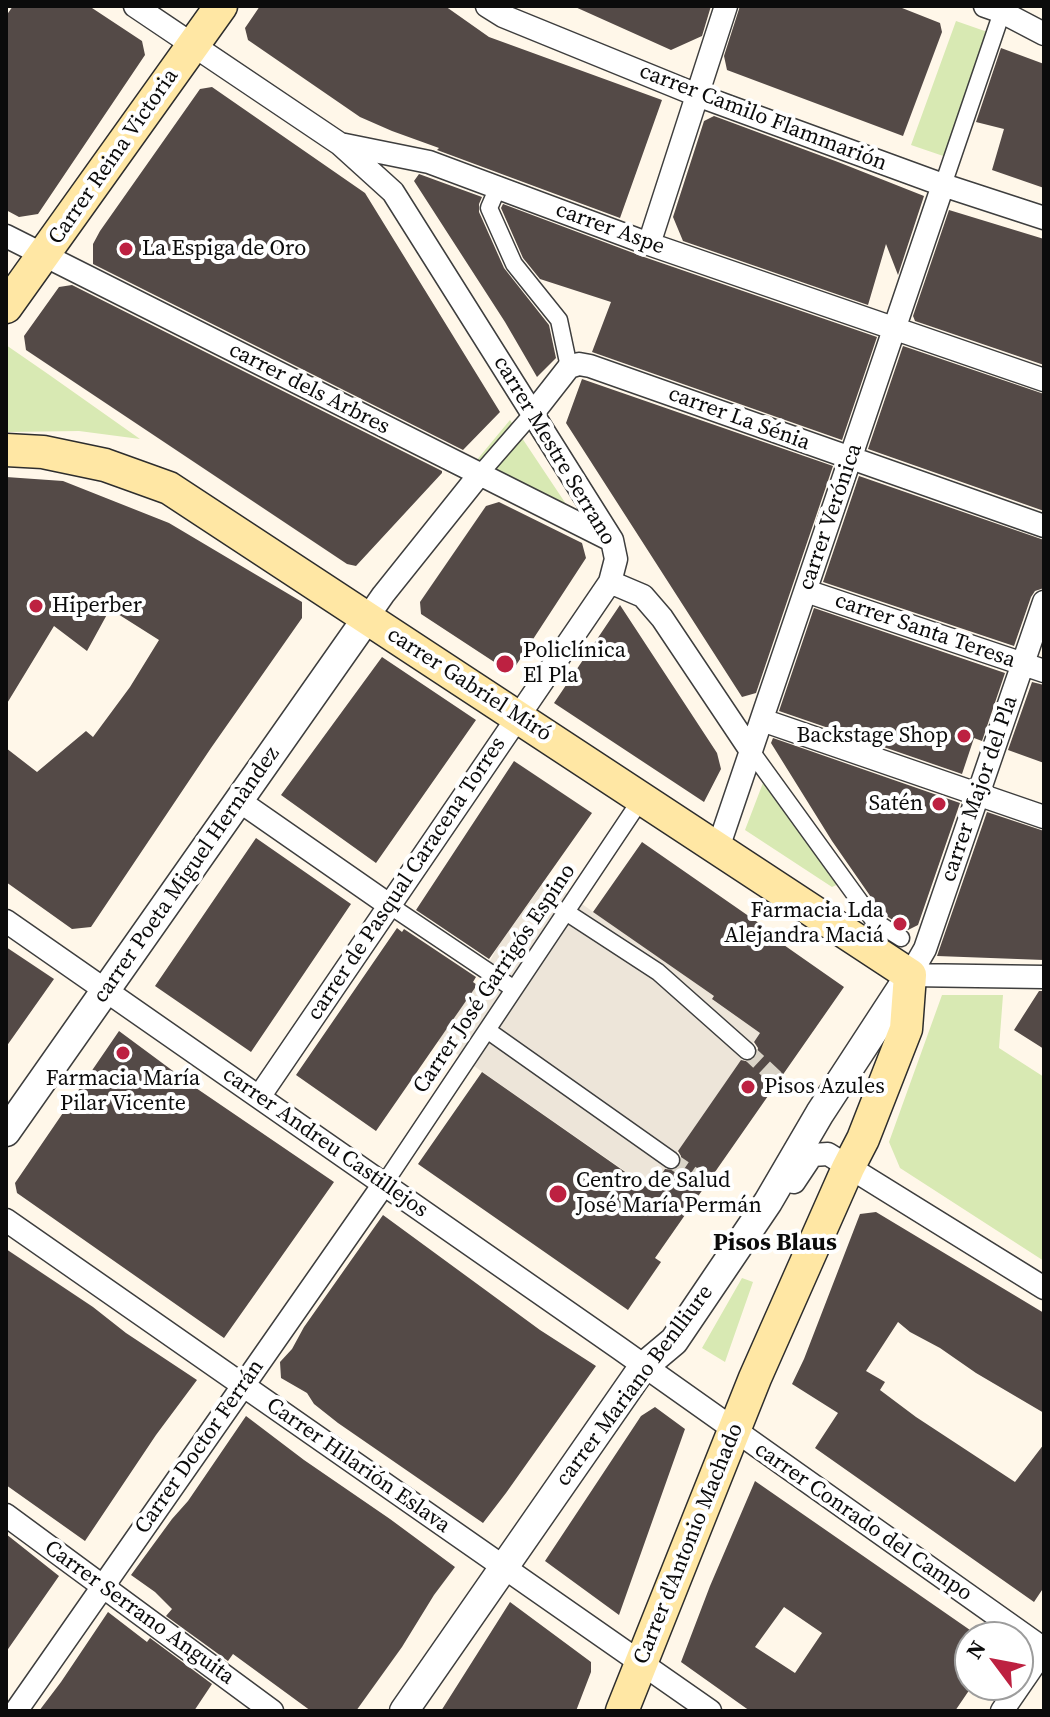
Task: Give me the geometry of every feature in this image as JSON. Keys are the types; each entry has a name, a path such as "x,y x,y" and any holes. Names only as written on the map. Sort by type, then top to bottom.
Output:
{"main road":[{"name":"Carrer Reina Victoria","path":"6,307 221,6"},
{"name":"carrer Gabriel Miró","path":"6,450 43,452 105,465 169,488 910,975"},
{"name":"Carrer d'Antonio Machado","path":"622,1711 755,1378 863,1139 906,1029 910,975"}],"street":[{"name":"carrer Aspe","path":"135,6 340,144 429,162 649,244 1044,380"},
{"name":"carrer Camilo Flammarión","path":"487,6 503,16 697,95 943,185 1044,218"},
{"path":"649,244 726,6"},
{"path":"943,185 993,9 1044,34"},
{"name":"carrer Mestre Serrano","path":"340,144 393,192 612,540 616,559 610,582"},
{"name":"carrer Verónica","path":"718,848 943,185"},
{"path":"367,618 479,475 569,367 559,320 514,264 489,208 498,187"},
{"name":"carrer dels Arbres","path":"6,236 612,540"},
{"name":"carrer La Sénia","path":"569,367 579,364 590,366 1044,526"},
{"path":"610,582 643,596 662,618 751,751 874,921 901,938"},
{"name":"carrer de Pasqual Caracena Torres","path":"259,1097 610,582"},
{"name":"carrer Santa Teresa","path":"806,591 1033,668"},
{"name":"carrer Major del Pla","path":"910,975 925,949 978,796 1033,668 1044,602"},
{"name":"carrer Poeta Miguel Hernàndez","path":"6,1132 367,618"},
{"path":"762,720 1044,817"},
{"name":"Carrer José Garrigós Espino","path":"384,1184 642,798"},
{"path":"238,800 514,989"},
{"path":"566,912 658,972 747,1051"},
{"name":"carrer Andreu Castillejos","path":"6,921 643,1367"},
{"path":"910,975 1044,977"},
{"name":"carrer Mariano Benlliure","path":"404,1711 643,1367 674,1341 768,1202 828,1101 910,975"},
{"path":"487,1030 671,1160"},
{"path":"768,1202 792,1185 812,1155 828,1154 1044,1288"},
{"name":"Carrer Doctor Ferrán","path":"16,1711 384,1184"},
{"name":"Carrer Hilarión Eslava","path":"6,1220 710,1711"},
{"name":"carrer Conrado del Campo","path":"643,1367 1044,1650"},
{"name":"Carrer Serrano Anguita","path":"6,1515 272,1711"},
{"path":"1002,1711 1044,1650"}],"green space":[{"path":"956,21 999,36 955,160 911,145"},
{"path":"6,345 140,439 79,431 6,432"},
{"path":"510,420 568,507 476,461"},
{"path":"766,775 843,882 832,887 745,830"},
{"path":"942,995 1003,995 999,1048 1044,1077 1044,1261 900,1168 889,1142"},
{"path":"742,1278 753,1282 725,1362 702,1348"}],"shaded area":[{"path":"546,879 714,996 713,1000 760,1033 665,1170 655,1192 438,1041 477,985 497,948"}],"building":[{"path":"13,6 89,6 142,41 145,55 38,214 19,217 6,210 6,16"},
{"path":"260,6 445,6 489,37 662,100 620,218 437,150 439,148 360,117 248,40 245,28"},
{"path":"573,6 711,6 702,36 671,50"},
{"path":"740,6 897,6 940,23 942,32 903,136 727,70 724,56"},
{"path":"1001,48 1044,64 1044,188 992,170 1004,129 976,122"},
{"path":"212,87 365,193 500,412 463,450 93,264 93,244 100,231 200,89"},
{"path":"714,116 924,196 898,275 886,244 868,305 683,241 673,217 704,121"},
{"path":"419,174 482,197 479,212 504,268 549,325 556,358 537,377 414,181"},
{"path":"503,204 644,257 877,337 842,440 592,352 611,302 540,279 523,258 501,208"},
{"path":"949,210 1044,239 1044,365 915,321 913,316"},
{"path":"72,285 442,473 356,566 347,564 26,350 24,336 59,287"},
{"path":"903,346 1044,394 1044,511 868,449"},
{"path":"582,379 833,466 756,693 742,697 566,423"},
{"path":"859,476 1044,540 1044,588 1035,591 1031,597 1014,646 823,582"},
{"path":"6,477 63,481 169,523 302,602 302,618 91,927 72,929 6,882 6,748 37,772 86,731 93,737 130,687 159,640 110,609 87,651 54,626 6,705"},
{"path":"499,502 582,543 586,558 511,673 421,614 420,602 486,506"},
{"path":"620,605 717,753 721,769 704,802 554,703"},
{"path":"814,608 1005,673 982,741 974,738 962,774 779,711"},
{"path":"382,657 476,720 376,863 281,795"},
{"path":"1032,682 1044,685 1044,763 1008,750"},
{"path":"773,738 960,803 918,925 908,930 882,913 832,841 771,743"},
{"path":"514,761 592,813 489,959 416,910"},
{"path":"987,812 1044,831 1044,960 937,956"},
{"path":"256,838 351,904 251,1052 155,986"},
{"name":"Pisos Azules","path":"642,842 844,987 655,1258 661,1262 628,1310 418,1164 482,1072 651,1190 665,1169 675,1170 680,1166 678,1151 741,1060 750,1062 756,1058 758,1048 754,1042 760,1033 712,999 714,996 593,912"},
{"path":"397,928 402,932 404,929 476,977 473,982 477,985 376,1131 296,1075"},
{"path":"6,947 54,979 6,1047"},
{"path":"1039,991 1044,991 1044,1049 1014,1030"},
{"path":"119,1031 334,1182 224,1338 17,1193 15,1183"},
{"path":"876,1212 1044,1313 1044,1413 898,1322 866,1371 885,1382 880,1390 916,1417 1015,1482 1044,1444 1044,1587 1034,1602 815,1448 838,1413 792,1384 860,1214"},
{"path":"383,1215 540,1330 596,1366 483,1523 338,1423 314,1404 307,1393 281,1378 280,1362"},
{"path":"6,1249 197,1380 85,1541 6,1485"},
{"path":"655,1407 685,1429 619,1615 545,1561 641,1416"},
{"path":"246,1416 455,1567 356,1711 311,1711 233,1654 228,1661 166,1616 172,1609 131,1575 188,1501"},
{"path":"755,1481 957,1621 954,1621 954,1701 962,1701 955,1711 750,1711 681,1662","holes":["784,1607 822,1633 795,1673 755,1647"]},
{"path":"6,1534 59,1576 6,1652"},
{"path":"510,1602 591,1662 591,1672 576,1711 441,1711"},
{"path":"108,1612 147,1642 150,1638 212,1684 194,1711 39,1711"}],"tunnel":[{"path":"747,1051 780,1082"},
{"path":"671,1160 708,1185"}],"place":[{"name":"La Espiga de Oro","path":"126,249"},
{"name":"Hiperber","path":"36,606"},
{"name":"Policlínica El Pla","path":"505,664"},
{"name":"Backstage Shop","path":"964,736"},
{"name":"Satén","path":"939,804"},
{"name":"Farmacia Lda Alejandra Maciá","path":"900,924"},
{"name":"Farmacia María Pilar Vicente","path":"123,1053"},
{"name":"Pisos Azules","path":"748,1087"},
{"name":"Centro de Salud José María Permán","path":"558,1194"}],"district":[{"name":"Pisos Blaus","path":"775,1244"}]}
